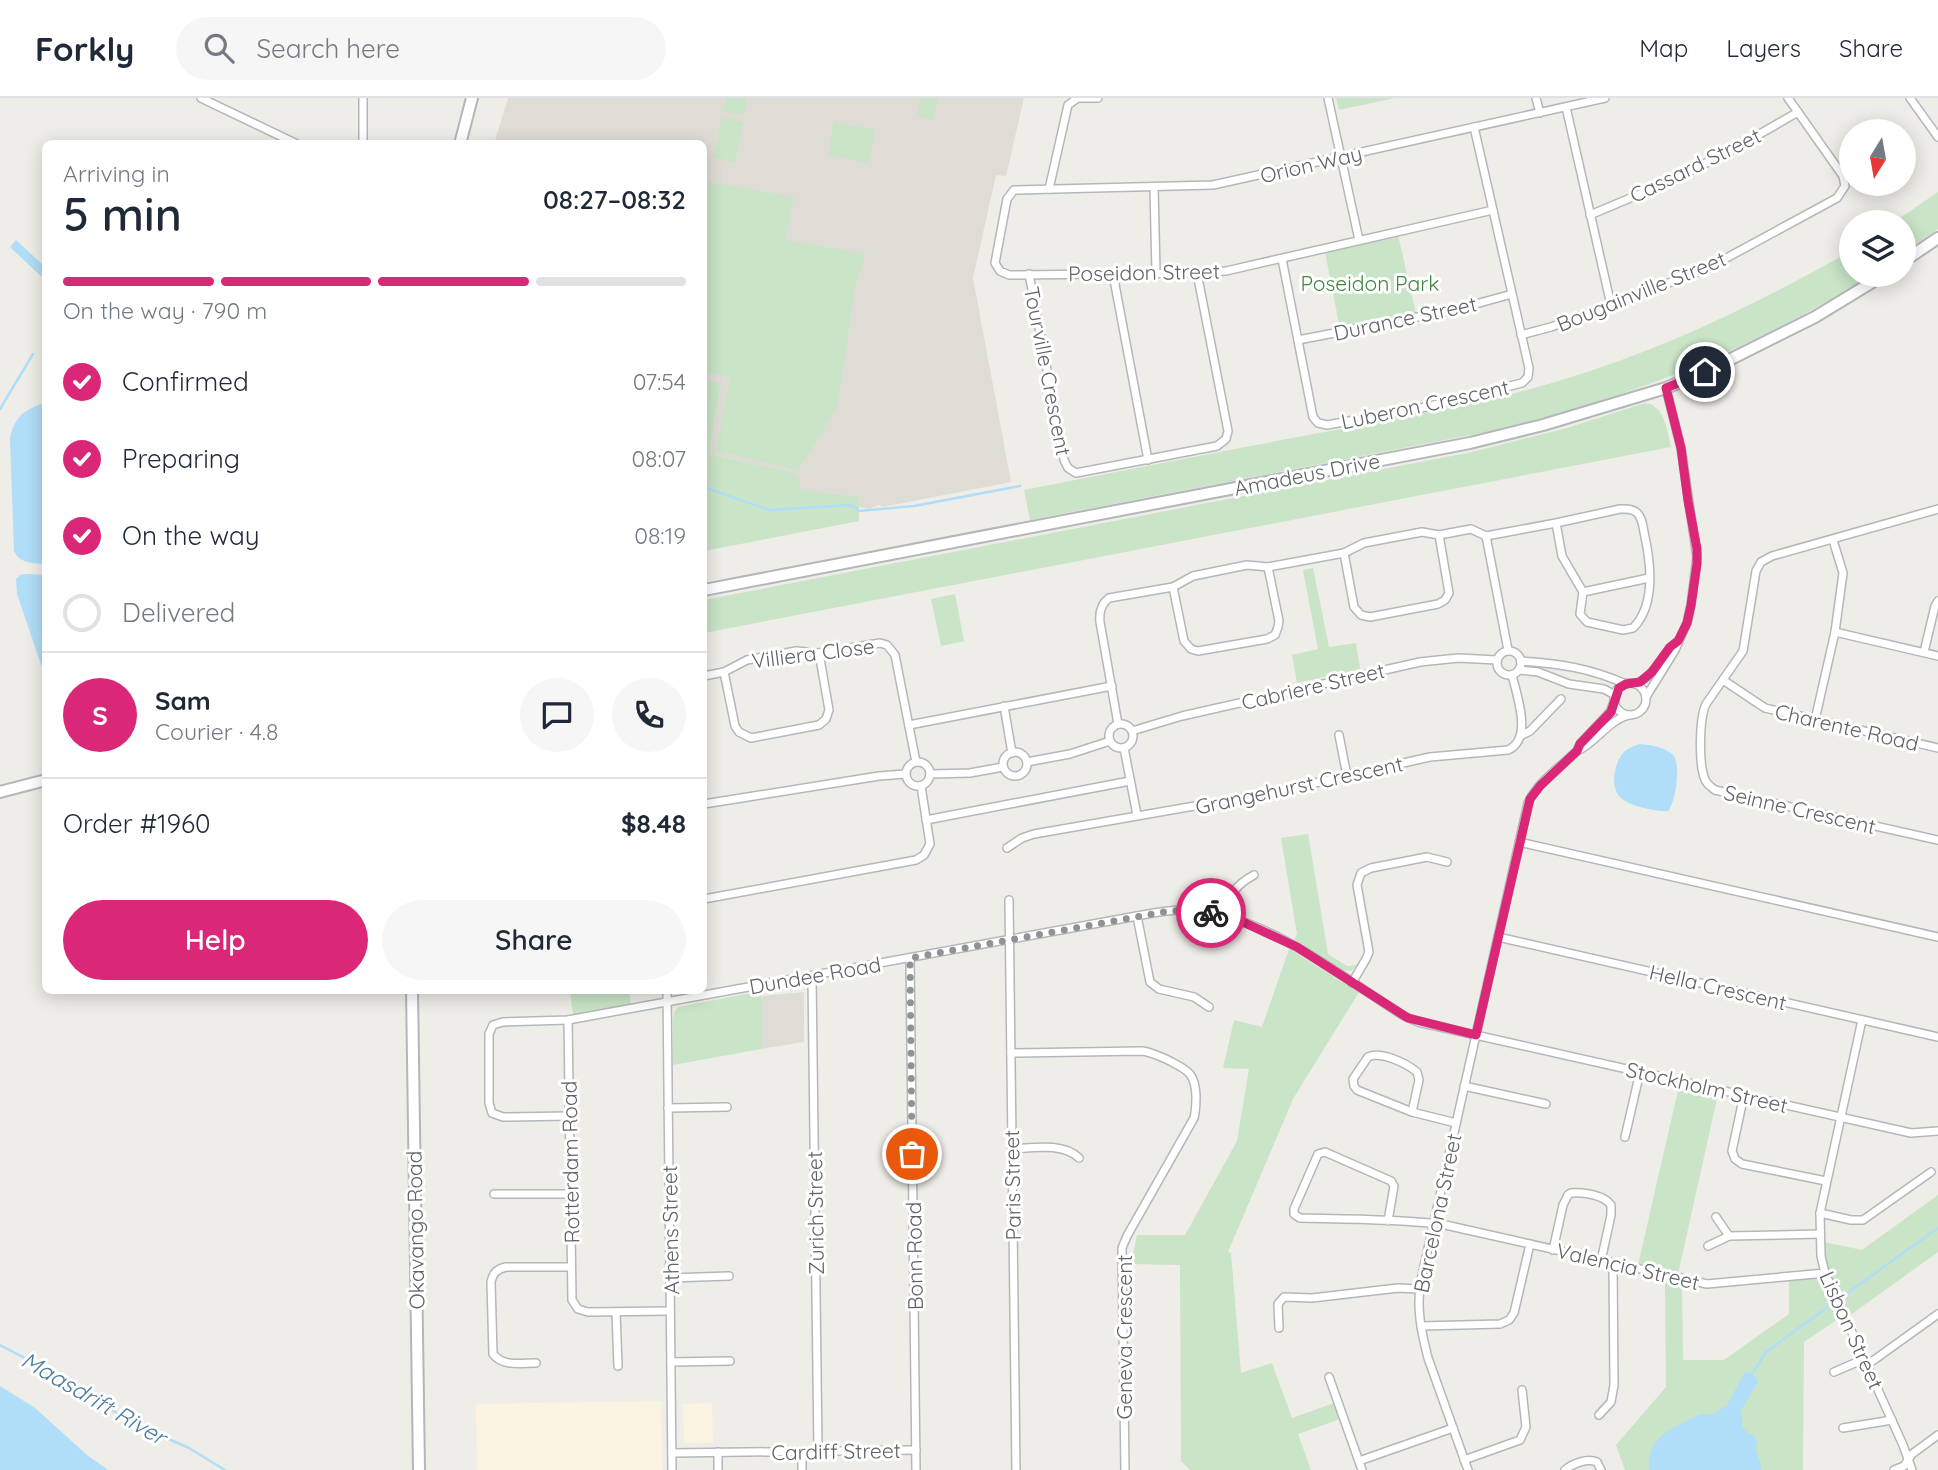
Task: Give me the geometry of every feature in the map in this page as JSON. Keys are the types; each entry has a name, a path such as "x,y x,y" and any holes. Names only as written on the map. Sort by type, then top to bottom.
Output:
{"street":[{"path":"201,98 289,140"},
{"path":"363,98 363,140"},
{"path":"461,140 472,98"},
{"path":"1049,189 1068,105 1078,98 1098,98"},
{"path":"1328,98 1359,240"},
{"path":"1536,98 1540,113"},
{"name":"Orion Way","path":"1013,191 1213,185 1605,98"},
{"name":"Bougainville Street","path":"1521,335 1551,327 1707,268 1841,194 1845,186 1843,176 1788,98"},
{"path":"1910,98 1938,137"},
{"path":"1566,107 1611,305"},
{"name":"Cassard Street","path":"1590,215 1677,178 1798,112"},
{"name":"Luberon Crescent","path":"1282,259 1313,416 1318,423 1327,425 1426,407 1519,384 1526,379 1529,371 1474,127"},
{"path":"1154,187 1156,273"},
{"name":"Poseidon Street","path":"1013,191 1007,199 995,263 1000,271 1006,274 1226,271 1493,210"},
{"path":"1916,253 1938,238"},
{"name":"Tourville Crescent","path":"1029,274 1066,465 1076,473 1217,446 1224,442 1228,431 1197,273"},
{"path":"1113,274 1149,460"},
{"name":"Amadeus Drive","path":"707,589 1470,443 1543,425 1666,388 1705,372 1815,317 1864,287"},
{"name":"Durance Street","path":"1298,340 1454,310 1512,294"},
{"path":"1577,751 1618,719 1641,711 1687,623 1697,557 1681,448 1666,388"},
{"path":"1118,724 1100,622 1104,603 1109,598 1173,587 1193,576 1247,565 1268,567 1344,553 1358,545 1422,532 1438,535 1471,530 1486,536 1630,509 1642,522 1650,563 1644,610 1637,624 1629,629 1585,622 1580,614 1583,592 1562,556 1556,523"},
{"name":"Seinne Crescent","path":"1938,509 1768,557 1759,565 1755,575 1745,647 1706,704 1700,722 1703,774 1706,783 1713,788 1938,840"},
{"path":"1344,553 1354,607 1361,615 1370,617 1438,604 1445,600 1448,593 1438,535"},
{"path":"1486,536 1508,650"},
{"path":"1815,720 1835,632 1843,573 1833,540"},
{"path":"1173,587 1184,641 1193,650 1266,639 1275,635 1279,627 1268,567"},
{"path":"1583,592 1650,578"},
{"path":"1924,652 1938,601"},
{"path":"1835,632 1938,656"},
{"path":"1577,751 1580,744 1611,712 1619,688 1644,680 1678,641"},
{"name":"Villiera Close","path":"707,675 724,672 747,660 796,651 819,653 873,643 884,644 895,655 916,762"},
{"path":"1521,661 1516,653 1508,650 1501,653 1497,666 1501,672 1535,671 1569,684 1604,690 1615,697 1618,709 1629,715"},
{"path":"724,672 735,726 743,735 751,738 819,725 826,719 829,710 819,653"},
{"name":"Cabriere Street","path":"1132,731 1182,716 1420,662 1458,658 1497,660"},
{"path":"1521,661 1562,664 1590,670 1641,688 1646,697"},
{"path":"1521,661 1516,672 1522,734"},
{"path":"1587,686 1590,670"},
{"name":"Charente Road","path":"1723,680 1761,707 1938,748"},
{"path":"909,725 1112,686"},
{"name":"Grangehurst Crescent","path":"1007,848 1034,834 1275,792 1430,757 1508,750 1561,699"},
{"path":"1004,706 1012,752"},
{"path":"1118,724 1128,726 1132,731 1132,741 1124,748 1117,748 1110,741 1110,732 1118,724"},
{"path":"1339,735 1347,776"},
{"path":"1027,762 1070,754 1110,741"},
{"path":"1124,748 1137,815"},
{"name":"Barcelona Street","path":"1468,1470 1428,1357 1418,1307 1419,1289 1531,796 1577,751"},
{"path":"1012,752 1022,754 1027,762 1024,772 1018,776 1010,775 1003,767 1004,758 1012,752"},
{"path":"916,762 924,764 930,774 928,781 921,786 910,784 905,774 907,768 916,762"},
{"path":"930,774 970,773 1003,767"},
{"path":"707,804 905,774"},
{"path":"0,792 42,781"},
{"path":"926,820 1130,781"},
{"path":"707,898 916,860 924,855 930,844 921,786"},
{"path":"1519,842 1938,936"},
{"path":"1352,983 1369,952 1357,885 1362,873 1371,868 1427,857 1447,862"},
{"path":"1223,915 1237,886 1254,875"},
{"name":"Paris Street","path":"1009,900 1016,1470"},
{"name":"Dundee Road","path":"667,1002 1180,910 1223,915 1245,923 1290,944 1413,1020 1476,1035"},
{"path":"1136,916 1147,976 1152,985 1194,997 1209,1007"},
{"name":"Hella Crescent","path":"1498,937 1938,1037"},
{"name":"Bonn Road","path":"910,958 916,1470"},
{"name":"Zurich Street","path":"812,976 818,1451"},
{"name":"Okavango Road","path":"412,994 419,1470"},
{"name":"Athens Street","path":"667,994 672,1470"},
{"path":"569,1116 499,1116 492,1113 489,1107 489,1034 493,1025 503,1022 568,1020 667,1002"},
{"name":"Rotterdam Road","path":"568,1020 571,1297 575,1307 584,1312 670,1311"},
{"name":"Lisbon Street","path":"1862,1020 1825,1181 1820,1213 1821,1256 1825,1273 1912,1470"},
{"name":"Stockholm Street","path":"1476,1035 1911,1133 1938,1131"},
{"name":"Geneva Crescent","path":"1011,1053 1142,1051 1156,1054 1185,1069 1195,1081 1194,1118 1122,1248 1125,1470"},
{"path":"1412,1112 1419,1080 1417,1072 1379,1054 1368,1057 1354,1075 1352,1083 1360,1092 1412,1112 1456,1123"},
{"path":"1625,1138 1640,1072"},
{"path":"1464,1086 1546,1104"},
{"path":"1744,1095 1732,1151 1735,1159 1742,1164 1825,1181"},
{"path":"668,1108 727,1107"},
{"path":"1012,1149 1069,1150 1079,1158"},
{"name":"Valencia Street","path":"1388,1221 1393,1182 1325,1153 1318,1154 1294,1209 1296,1216 1300,1218 1433,1223 1707,1284 1825,1273"},
{"path":"1820,1213 1863,1220 1931,1172"},
{"path":"1553,1250 1565,1199 1571,1193 1605,1198 1611,1205 1611,1215 1601,1261"},
{"path":"494,1194 570,1194"},
{"path":"1716,1217 1729,1236"},
{"path":"1708,1246 1729,1236 1820,1234"},
{"path":"1421,1326 1500,1324 1509,1320 1514,1313 1530,1244"},
{"path":"1599,1415 1611,1402 1614,1385 1614,1263"},
{"path":"536,1363 505,1363 493,1354 493,1276 506,1267 571,1267"},
{"path":"670,1278 729,1276"},
{"path":"1279,1328 1279,1304 1284,1297 1312,1298 1398,1288 1419,1289"},
{"path":"616,1312 618,1366"},
{"path":"1834,1372 1865,1362 1938,1314"},
{"path":"671,1362 730,1361"},
{"path":"1329,1377 1362,1470"},
{"path":"1464,1460 1516,1442 1523,1437 1526,1421 1522,1390"},
{"path":"1843,1428 1892,1420"},
{"path":"1359,1461 1452,1428"},
{"path":"1894,1470 1903,1466 1912,1454 1938,1435"},
{"name":"Cardiff Street","path":"672,1453 916,1450"},
{"path":"802,1451 802,1470"},
{"path":"718,1452 719,1470"},
{"path":"1565,1470 1591,1460 1597,1462 1601,1470"}],"shaded area":[{"path":"508,98 1024,98 1006,176 996,175 973,278 1011,482 869,509 859,507 859,496 800,490 797,473 709,454 721,383 707,380 707,140 495,140"},
{"path":"804,992 804,1042 761,1049 761,996"},
{"path":"661,1401 662,1470 477,1470 476,1404"},
{"path":"712,1403 713,1443 684,1443 683,1404"}],"green space":[{"path":"726,98 747,98 744,115 723,111"},
{"path":"921,98 938,98 934,120 917,116"},
{"path":"1336,98 1395,98 1339,110"},
{"path":"722,118 743,122 735,162 714,158"},
{"path":"834,122 875,130 868,163 828,155"},
{"path":"707,182 794,197 785,240 865,254 855,288 837,407 798,470 716,451 730,378 707,373"},
{"path":"1938,192 1938,229 1916,245 1916,210 1912,210"},
{"name":"Poseidon Park","path":"1398,235 1416,314 1340,329 1325,252"},
{"path":"1839,258 1839,287 1851,287 1780,327 1733,349 1685,370 1587,405 1486,432 1030,520 1024,490 1505,396 1600,368 1637,354 1781,289"},
{"path":"707,380 721,383 709,454 797,473 801,490 859,496 859,521 707,550"},
{"path":"1645,403 1657,408 1661,414 1671,447 707,632 707,599 1472,452 1567,428"},
{"path":"1313,568 1329,647 1356,643 1360,669 1297,683 1292,655 1318,649 1303,570"},
{"path":"955,594 964,641 941,646 931,599"},
{"path":"1308,834 1328,954 1347,966 1358,965 1351,971 1341,970 1294,940 1297,934 1281,838"},
{"path":"1289,949 1359,992 1293,1099 1228,1252 1231,1253 1241,1373 1272,1363 1292,1418 1334,1403 1340,1419 1298,1434 1311,1470 1190,1470 1181,1461 1180,1265 1131,1264 1137,1235 1185,1235 1237,1141 1249,1069 1223,1068 1234,1020 1262,1027"},
{"path":"761,991 761,1049 673,1065 673,1019 678,1007"},
{"path":"570,994 629,994 631,1004 573,1015"},
{"path":"1679,1086 1718,1094 1678,1274 1638,1265"},
{"path":"1938,1195 1938,1252 1849,1316 1827,1267 1824,1242 1862,1250"},
{"path":"1815,1277 1826,1284 1841,1317 1804,1342 1803,1470 1625,1470 1616,1445 1666,1387 1665,1278 1682,1282 1683,1360 1724,1360 1789,1314 1789,1280"}],"water":[{"path":"16,240 42,264 42,277 10,247"},
{"path":"42,404 42,564 23,561 14,551 10,438 18,419"},
{"path":"20,575 42,575 42,667 17,594 16,579"},
{"path":"1640,744 1666,750 1673,755 1677,766 1676,783 1668,811 1636,806 1624,800 1617,792 1614,780 1618,760 1625,751"},
{"path":"1745,1372 1755,1376 1758,1382 1740,1414 1743,1428 1757,1441 1761,1470 1649,1470 1651,1452 1659,1439 1671,1429 1696,1416 1712,1415 1726,1407"},
{"path":"0,1386 35,1408 87,1455 108,1470 0,1470"}],"waterway":[{"path":"0,409 33,354"},
{"path":"707,488 769,510 848,505 859,511 914,506 1020,486"},
{"path":"1846,1294 1938,1228"},
{"path":"1752,1374 1766,1352 1829,1306"},
{"name":"Maasdrift River","path":"0,1345 74,1384 130,1422 189,1448 225,1470"}],"way so far":[{"path":"912,1154 910,958 1169,911 1211,913"}],"route":[{"path":"1211,913 1245,923 1284,940 1408,1018 1476,1035 1528,803 1533,793 1577,751 1580,744 1611,712 1619,688 1644,680 1652,672 1670,647 1678,641 1687,623 1697,557 1681,448 1666,388 1705,372"}]}
